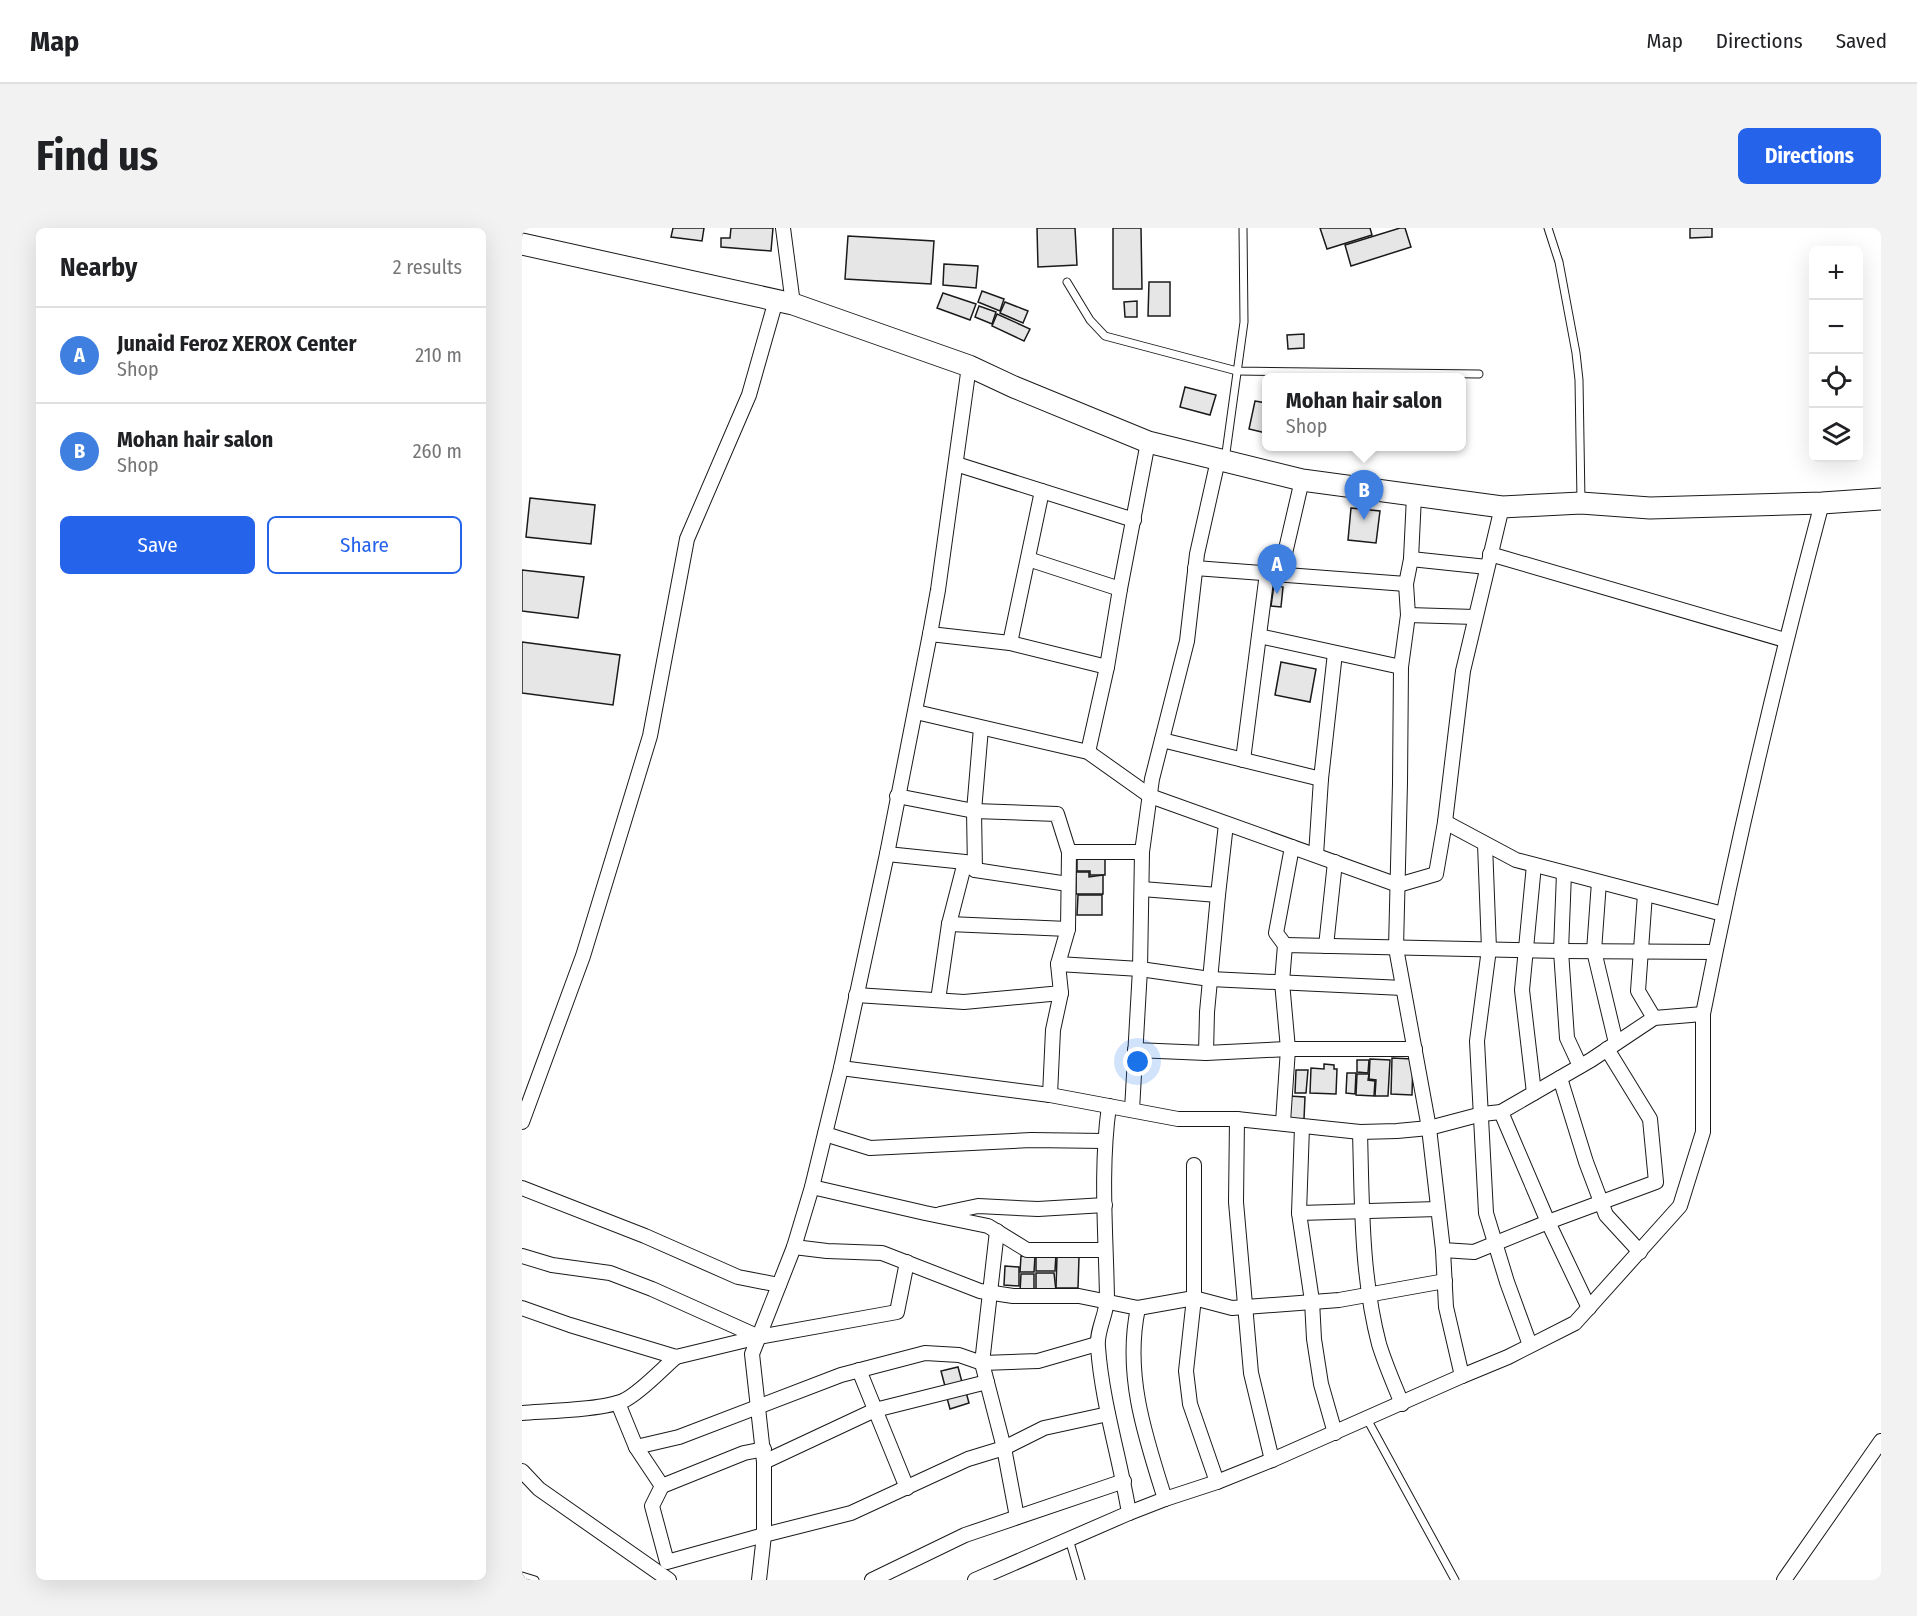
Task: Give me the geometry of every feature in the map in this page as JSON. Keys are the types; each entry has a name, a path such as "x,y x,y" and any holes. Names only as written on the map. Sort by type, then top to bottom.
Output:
{"main road":[{"path":"522,244 785,302 969,366 1148,442 1302,480 1502,507 1581,503 1650,508 1881,499"}],"street":[{"path":"522,1122 583,956 650,736 687,539 749,395 785,302 783,228"},
{"path":"759,1580 764,1535 764,1456 752,1354 794,1247 812,1186 841,1068 916,712 930,634 969,366"},
{"path":"1088,752 1107,667 1148,442"},
{"path":"1132,1110 1140,969 1142,852 1152,779 1187,641 1200,535 1221,461"},
{"path":"956,464 1134,520"},
{"path":"1244,760 1259,636 1274,574 1302,480"},
{"path":"1010,643 1042,491"},
{"path":"1413,496 1411,559 1406,584 1408,615 1401,667 1396,948 1428,1128 1443,1250 1446,1307 1462,1376"},
{"path":"975,1580 1165,1498 1217,1482 1272,1460 1402,1404 1575,1323 1680,1206 1703,1132 1703,1014 1722,914 1785,640 1822,503"},
{"path":"916,712 1088,752 1150,796 1398,885 1436,874 1445,822 1463,670 1502,507"},
{"path":"1028,559 1120,589"},
{"path":"1411,559 1488,561 1785,640"},
{"path":"1195,568 1406,584"},
{"path":"1408,615 1475,617"},
{"path":"930,634 1010,643 1107,667"},
{"path":"1259,636 1401,667"},
{"path":"1316,855 1335,653"},
{"path":"938,999 949,924 970,866 981,728"},
{"path":"1162,740 1322,779"},
{"path":"897,796 974,811 1057,814 1069,852 1068,929 1058,964 1061,993 1053,1030 1050,1095"},
{"path":"1445,822 1516,860 1722,914"},
{"path":"1206,1053 1210,979 1226,824"},
{"path":"1485,844 1488,949 1477,1041 1486,1213 1530,1345"},
{"path":"1282,1122 1288,1049 1282,982 1285,945 1276,933 1292,847"},
{"path":"1069,852 1142,852"},
{"path":"887,854 1068,884"},
{"path":"1326,946 1335,862"},
{"path":"1534,865 1522,990 1534,1093"},
{"path":"1564,873 1561,951 1567,1038 1580,1066"},
{"path":"1443,1250 1474,1252 1656,1182 1650,1119 1612,1046 1594,951 1599,882"},
{"path":"1142,889 1218,895"},
{"path":"1645,894 1638,991 1654,1018"},
{"path":"949,924 1068,929"},
{"path":"1285,945 1561,951 1715,951"},
{"path":"1058,964 1140,969 1210,979 1403,988"},
{"path":"856,995 964,1002 1061,993"},
{"path":"841,1068 1050,1095 1178,1119 1282,1122 1302,1127 1360,1132 1428,1128 1482,1114 1501,1112 1580,1066 1654,1018 1703,1014"},
{"path":"1135,1050 1206,1053 1288,1049 1414,1049"},
{"path":"1560,1078 1586,1162 1606,1215 1640,1252"},
{"path":"1109,1106 1104,1141 1104,1250 1107,1301 1097,1344 1108,1414 1129,1513"},
{"path":"1501,1112 1548,1222 1589,1308"},
{"path":"1237,1119 1236,1202 1251,1373 1272,1460"},
{"path":"1302,1127 1299,1213 1312,1301 1314,1339 1335,1433"},
{"path":"1360,1132 1362,1213 1369,1295 1380,1345 1402,1404"},
{"path":"825,1134 870,1148 1031,1140 1104,1141"},
{"path":"1194,1165 1194,1298 1185,1371 1190,1404 1217,1482"},
{"path":"812,1186 988,1226 1027,1250 1104,1250"},
{"path":"522,1188 645,1236 738,1277 779,1285"},
{"path":"933,1215 978,1206 1038,1209 1105,1205"},
{"path":"1299,1213 1362,1213 1438,1209"},
{"path":"997,1231 982,1363 1004,1448 1017,1517"},
{"path":"794,1247 882,1253 980,1291 1013,1296 1079,1296 1138,1308 1194,1298 1232,1308 1338,1300 1445,1281"},
{"path":"522,1256 552,1265 610,1273 652,1289 759,1337"},
{"path":"522,1413 618,1403 628,1398 676,1357 759,1337 897,1311 907,1262"},
{"path":"1138,1308 1134,1326 1134,1380 1142,1425 1165,1498"},
{"path":"522,1309 676,1357"},
{"path":"636,1447 679,1437 841,1375 925,1353 959,1355 982,1363 1038,1361 1097,1344"},
{"path":"859,1370 907,1488"},
{"path":"987,1382 875,1410 764,1456 744,1454 662,1486 651,1506 667,1562 851,1513 968,1459 1004,1448 1044,1428 1108,1414"},
{"path":"618,1403 636,1447 662,1486"},
{"path":"1784,1580 1881,1441"},
{"path":"522,1471 539,1489 669,1580"},
{"path":"872,1580 965,1535 1124,1481"}],"lane":[{"path":"1221,461 1244,322 1243,228"},
{"path":"1548,228 1559,262 1576,353 1579,380 1581,503"},
{"path":"1067,282 1090,320 1105,336 1237,371 1398,373"},
{"path":"1466,374 1479,374"},
{"path":"1367,1419 1455,1580"},
{"path":"1069,1539 1081,1580"},
{"path":"522,1576 535,1580"}],"building":[{"path":"673,228 704,228 702,241 671,237"},
{"path":"731,228 773,228 771,251 721,247 721,238 730,238"},
{"path":"1037,228 1075,228 1077,265 1038,267"},
{"path":"1113,228 1141,228 1142,289 1113,289"},
{"path":"1320,228 1370,228 1372,235 1327,249"},
{"path":"1405,228 1411,247 1351,266 1345,245"},
{"path":"1690,228 1712,228 1712,237 1690,238"},
{"path":"848,236 934,241 931,284 845,279"},
{"path":"944,264 978,266 976,288 943,285"},
{"path":"1149,282 1170,282 1170,316 1148,316"},
{"path":"982,291 1004,299 1000,311 978,302"},
{"path":"943,293 976,304 970,320 937,308"},
{"path":"1137,301 1137,317 1125,317 1124,302"},
{"path":"1005,302 1028,311 1023,323 1000,313"},
{"path":"979,306 996,312 992,324 975,317"},
{"path":"997,314 1030,329 1024,341 992,326"},
{"path":"1304,334 1304,348 1288,349 1287,335"},
{"path":"1185,387 1216,395 1210,415 1180,407"},
{"path":"1255,401 1262,402 1262,432 1249,429"},
{"path":"530,498 595,505 591,544 526,537"},
{"path":"1351,508 1380,511 1376,543 1348,540"},
{"path":"522,570 584,577 578,618 522,611"},
{"path":"1274,585 1283,587 1281,607 1271,606"},
{"path":"522,642 620,655 613,705 522,693"},
{"path":"1281,662 1316,669 1310,702 1275,695"},
{"path":"1077,855 1105,855 1105,875 1090,875 1090,871 1077,871"},
{"path":"1076,872 1089,872 1089,877 1103,875 1103,894 1076,894"},
{"path":"1078,895 1102,895 1102,915 1077,915"},
{"path":"1392,1058 1413,1059 1412,1095 1391,1094"},
{"path":"1370,1059 1390,1060 1388,1096 1375,1096 1376,1080 1369,1079"},
{"path":"1357,1060 1369,1060 1368,1073 1357,1072"},
{"path":"1324,1064 1334,1065 1334,1069 1337,1069 1336,1094 1310,1093 1311,1068 1324,1069"},
{"path":"1296,1070 1308,1070 1306,1093 1295,1093"},
{"path":"1347,1073 1356,1073 1355,1094 1346,1093"},
{"path":"1357,1074 1369,1074 1368,1080 1375,1081 1374,1096 1356,1095"},
{"path":"1289,1096 1305,1097 1304,1119 1288,1119"},
{"path":"1036,1254 1056,1254 1055,1271 1036,1271"},
{"path":"1021,1256 1035,1256 1034,1272 1020,1272"},
{"path":"1057,1256 1079,1257 1078,1288 1056,1288"},
{"path":"1005,1266 1019,1267 1019,1286 1004,1285"},
{"path":"1036,1273 1054,1273 1056,1291 1036,1290"},
{"path":"1021,1274 1034,1274 1034,1292 1020,1292"},
{"path":"958,1367 963,1386 946,1390 941,1371"},
{"path":"966,1392 969,1403 950,1409 947,1398"}],"place":[{"name":"Mohan hair salon","path":"1364,520"},
{"name":"Junaid Feroz XEROX Center","path":"1277,594"}]}
